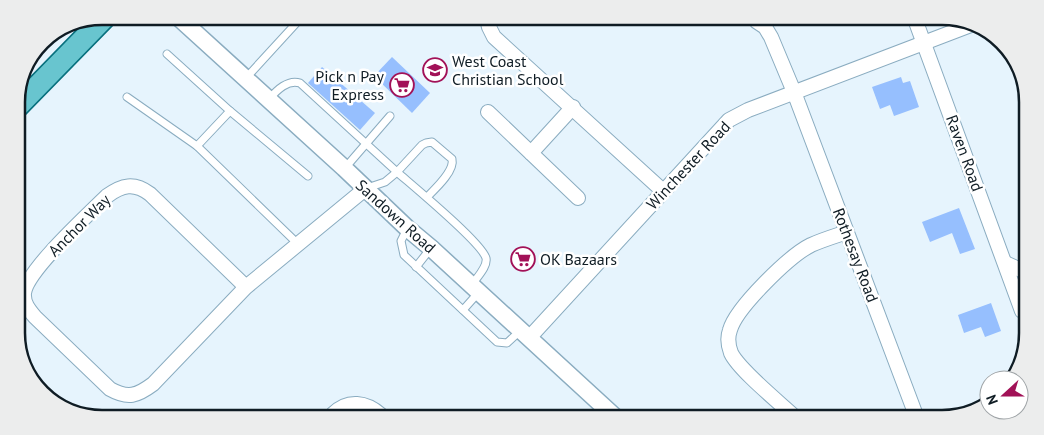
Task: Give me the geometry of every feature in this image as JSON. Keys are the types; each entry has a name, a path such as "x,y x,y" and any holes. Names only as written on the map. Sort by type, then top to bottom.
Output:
{"main road":[{"path":"25,98 97,25"}],"street":[{"name":"Sandown Road","path":"187,25 607,410"},
{"path":"488,25 494,37 663,190"},
{"name":"Rothesay Road","path":"762,25 771,37 794,92 914,410"},
{"name":"Raven Road","path":"917,25 1019,303"},
{"name":"Winchester Road","path":"525,334 729,120 748,110 964,28"},
{"path":"531,153 573,107"},
{"path":"488,112 578,198"},
{"name":"Anchor Way","path":"25,292 26,286 41,264 107,196 119,187 131,186 144,189 150,194 246,287"},
{"name":"Anchor Way","path":"25,301 35,317 110,389 128,396 143,392 154,384 246,287 365,189"},
{"path":"787,410 738,364 728,344 729,331 737,315 783,264 810,246 847,232"},
{"path":"1005,263 1019,268"},
{"path":"339,410 356,404 365,404 376,410"}],"lane":[{"path":"246,78 295,25"},
{"path":"167,54 230,111 308,176"},
{"path":"268,99 286,84 298,82 427,197 466,235 485,257 486,265 463,310"},
{"path":"127,97 198,146 298,244"},
{"path":"198,146 230,111"},
{"path":"344,168 390,116"},
{"path":"365,189 385,182 422,146 432,142 453,163 451,169 427,197"},
{"path":"407,228 400,246 404,255 463,310 500,343 507,343 525,334"},
{"path":"416,267 431,248"}],"building":[{"name":"Pick n Pay Express","path":"392,57 430,93 412,113 374,76"},
{"path":"322,67 375,113 360,130 308,83"},
{"path":"901,77 903,83 910,81 919,107 894,116 890,105 880,109 872,87"},
{"path":"959,208 975,249 960,254 952,233 930,242 922,222"},
{"path":"991,303 1001,331 985,337 981,327 964,333 958,315"}],"place":[{"name":"West Coast Christian School","path":"435,70"},
{"name":"Pick n Pay Express","path":"402,85"},
{"name":"OK Bazaars","path":"523,259"}]}
